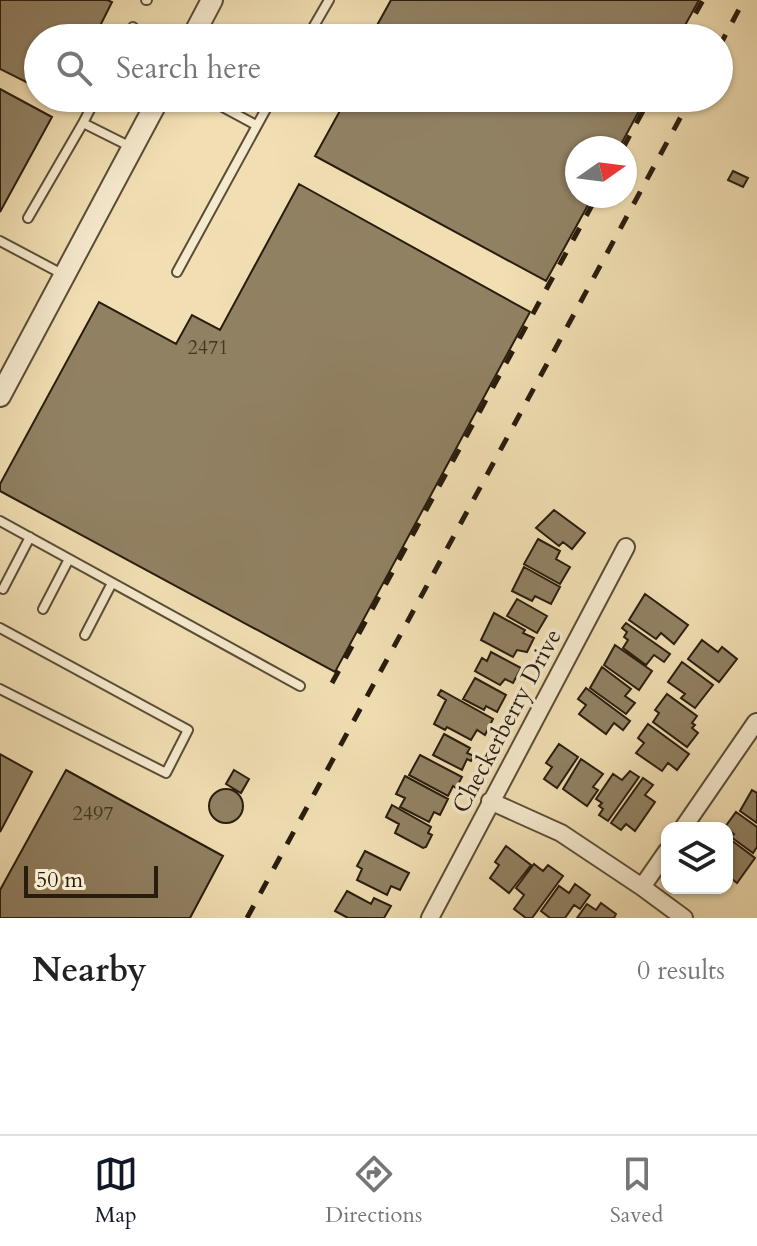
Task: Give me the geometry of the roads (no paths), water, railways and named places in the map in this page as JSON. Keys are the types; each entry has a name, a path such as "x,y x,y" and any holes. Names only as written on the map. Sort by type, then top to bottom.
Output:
{"street":[{"path":"199,24 212,0"},
{"path":"0,396 151,112"},
{"name":"Checkerberry Drive","path":"430,918 626,547"},
{"path":"687,822 756,722"},
{"path":"490,801 561,833 684,918"},
{"path":"642,887 661,860"}],"lane":[{"path":"315,24 329,0"},
{"path":"28,218 89,112"},
{"path":"232,112 256,125"},
{"path":"177,272 264,112"},
{"path":"83,123 132,148"},
{"path":"0,241 64,275"},
{"path":"0,521 300,686"},
{"path":"3,589 30,537"},
{"path":"43,609 69,559"},
{"path":"85,635 112,583"},
{"path":"0,628 188,730 166,773 0,689"}],"railway":[{"path":"690,24 703,0"},
{"path":"731,24 744,0"},
{"path":"629,136 642,112"},
{"path":"247,918 683,112"},
{"path":"332,683 590,208"}]}
